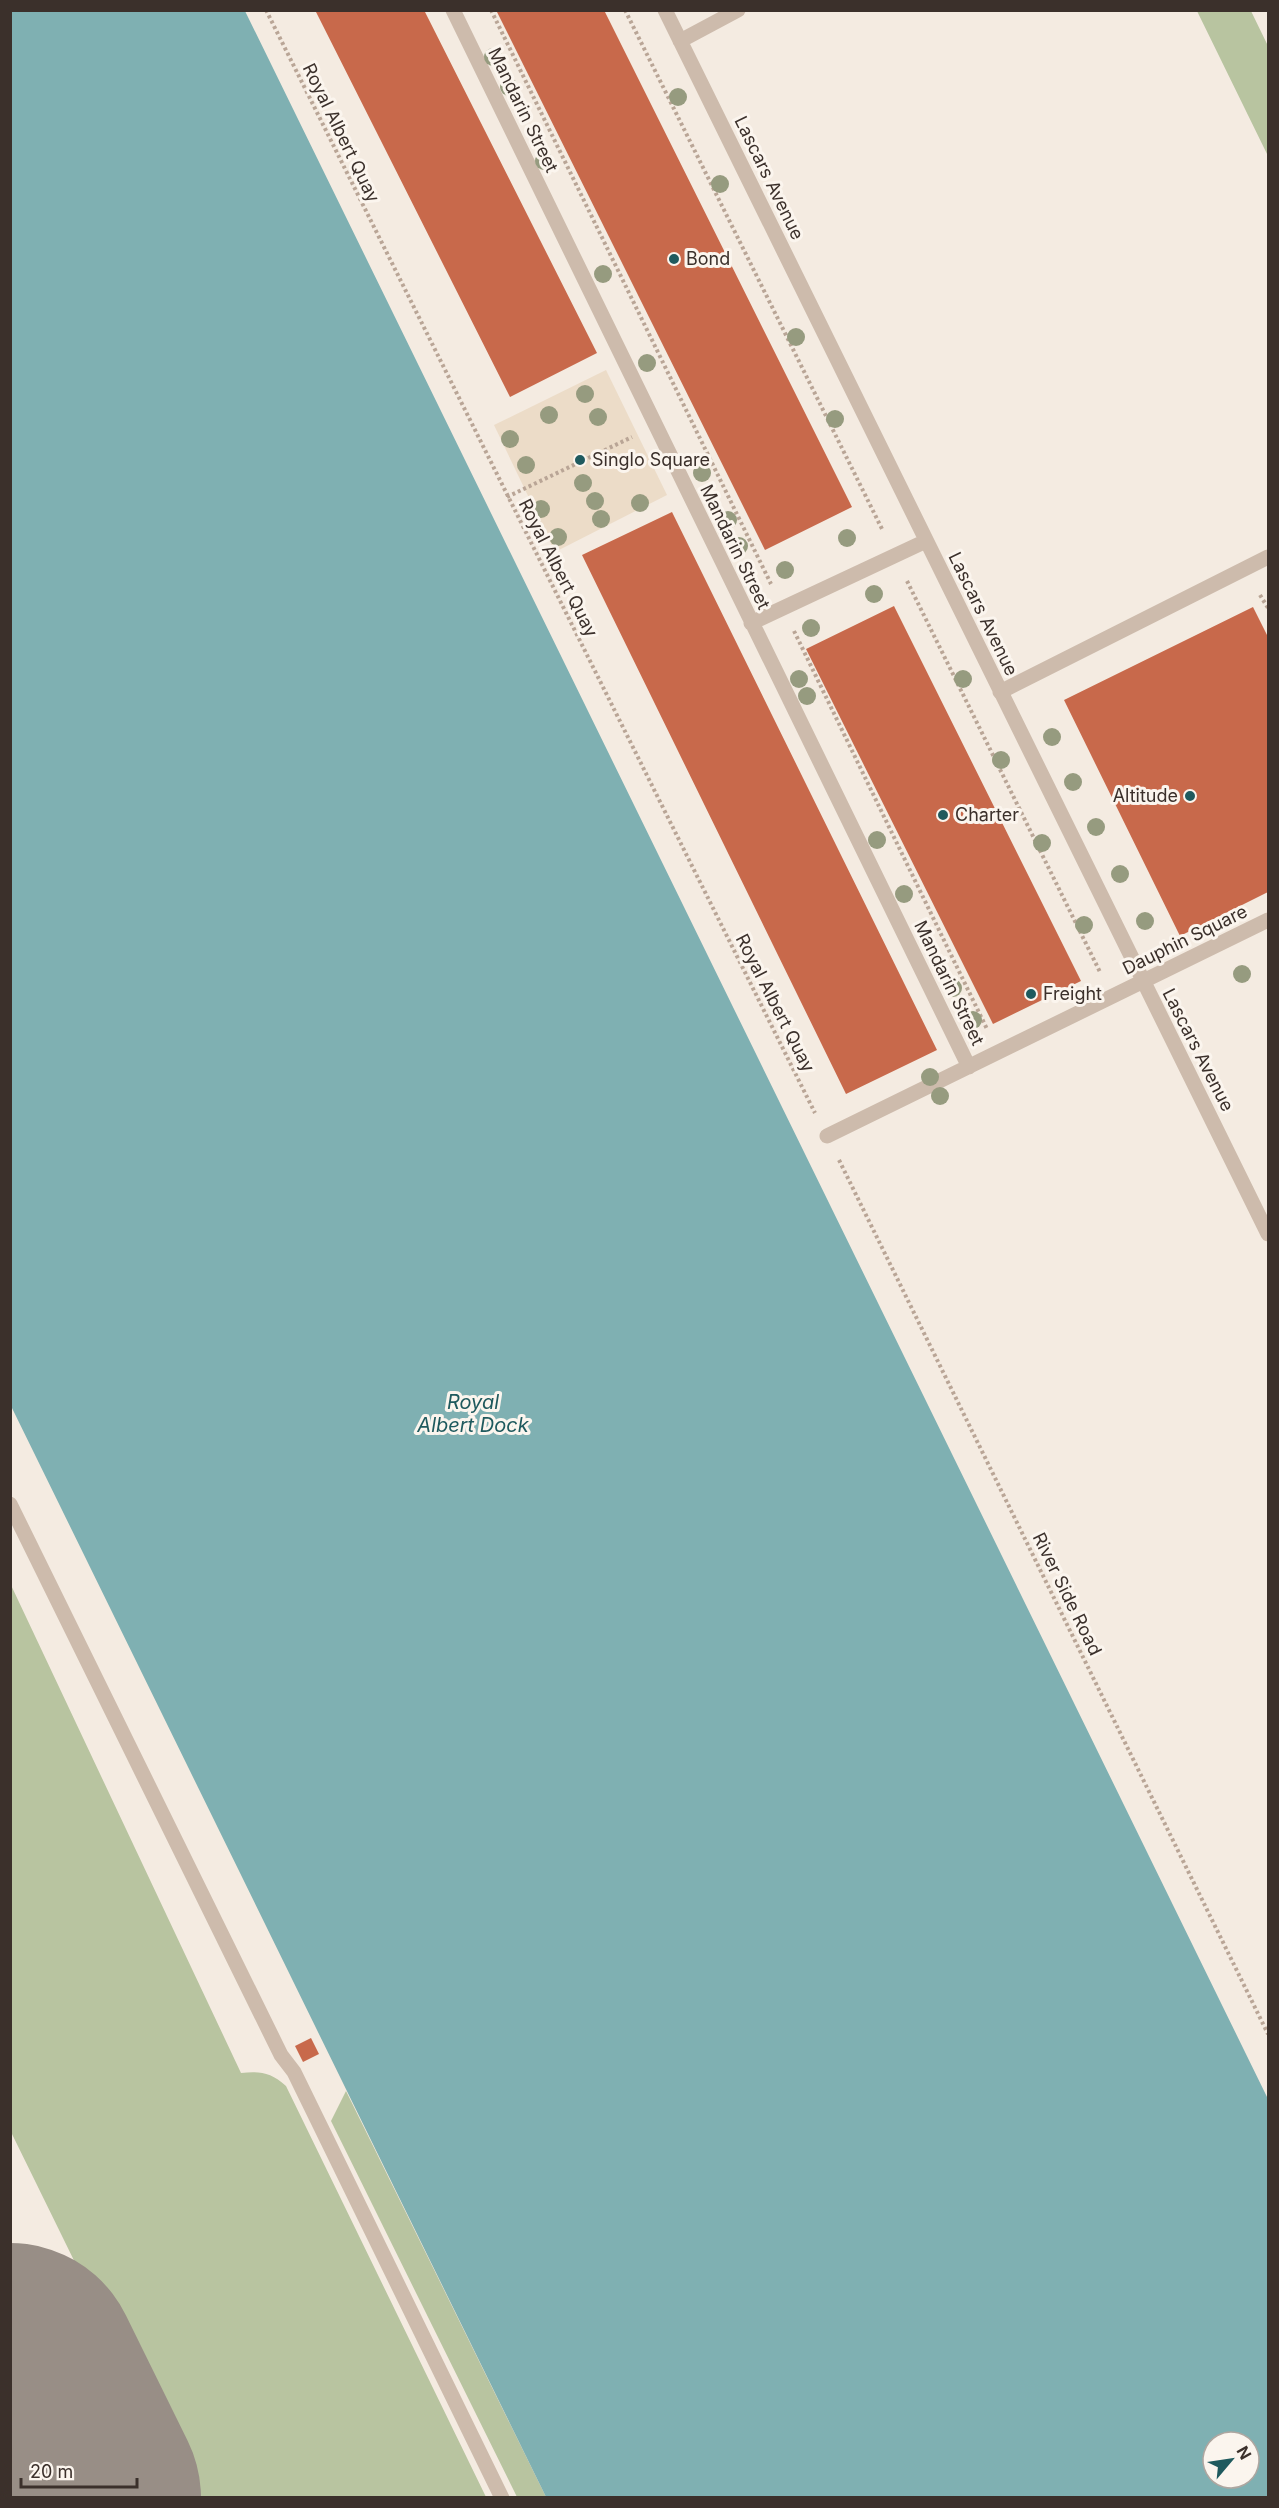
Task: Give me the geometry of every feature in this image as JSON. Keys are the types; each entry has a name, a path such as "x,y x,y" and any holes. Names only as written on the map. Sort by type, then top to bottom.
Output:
{"street":[{"name":"Mandarin Street","path":"453,10 969,1067"},
{"name":"Lascars Avenue","path":"665,10 1142,982 1269,1234"},
{"path":"680,41 738,10"},
{"path":"751,623 926,542"},
{"path":"1000,692 1269,557"},
{"name":"Dauphin Square","path":"826,1136 1269,920"},
{"path":"10,1504 276,2045 294,2072 502,2498"}],"path":[{"name":"Royal Albert Quay","path":"266,10 826,1136"},
{"path":"491,10 998,1053"},
{"path":"625,10 1113,997"},
{"path":"507,497 655,426"},
{"path":"1262,594 1269,608"},
{"name":"River Side Road","path":"842,1166 1269,2034"}],"green space":[{"path":"1197,11 1251,11 1268,46 1268,156"},
{"path":"10,1583 241,2073 265,2074 286,2086 486,2497 190,2497 11,2132"},
{"path":"346,2091 546,2497 517,2497 331,2121"}],"shaded area":[{"name":"Singlo Square","path":"606,370 667,495 555,552 494,425"}],"water":[{"name":"Royal Albert Dock","path":"11,10 245,11 1268,2099 1268,2497 546,2497 11,1406"}],"building":[{"path":"315,10 424,10 597,353 510,397"},
{"name":"Bond","path":"496,10 604,10 852,507 765,550"},
{"path":"672,512 937,1050 846,1094 582,555"},
{"name":"Charter","path":"894,606 1081,981 993,1024 806,649"},
{"name":"Altitude","path":"1253,607 1268,637 1268,892 1180,936 1064,700"},
{"path":"311,2038 319,2054 303,2062 295,2046"}],"runway":[{"path":"10,2372 72,2498"}],"place":[{"name":"Bond","path":"674,259"},
{"name":"Singlo Square","path":"580,460"},
{"name":"Altitude","path":"1190,796"},
{"name":"Charter","path":"943,815"},
{"name":"Freight","path":"1031,994"}]}
